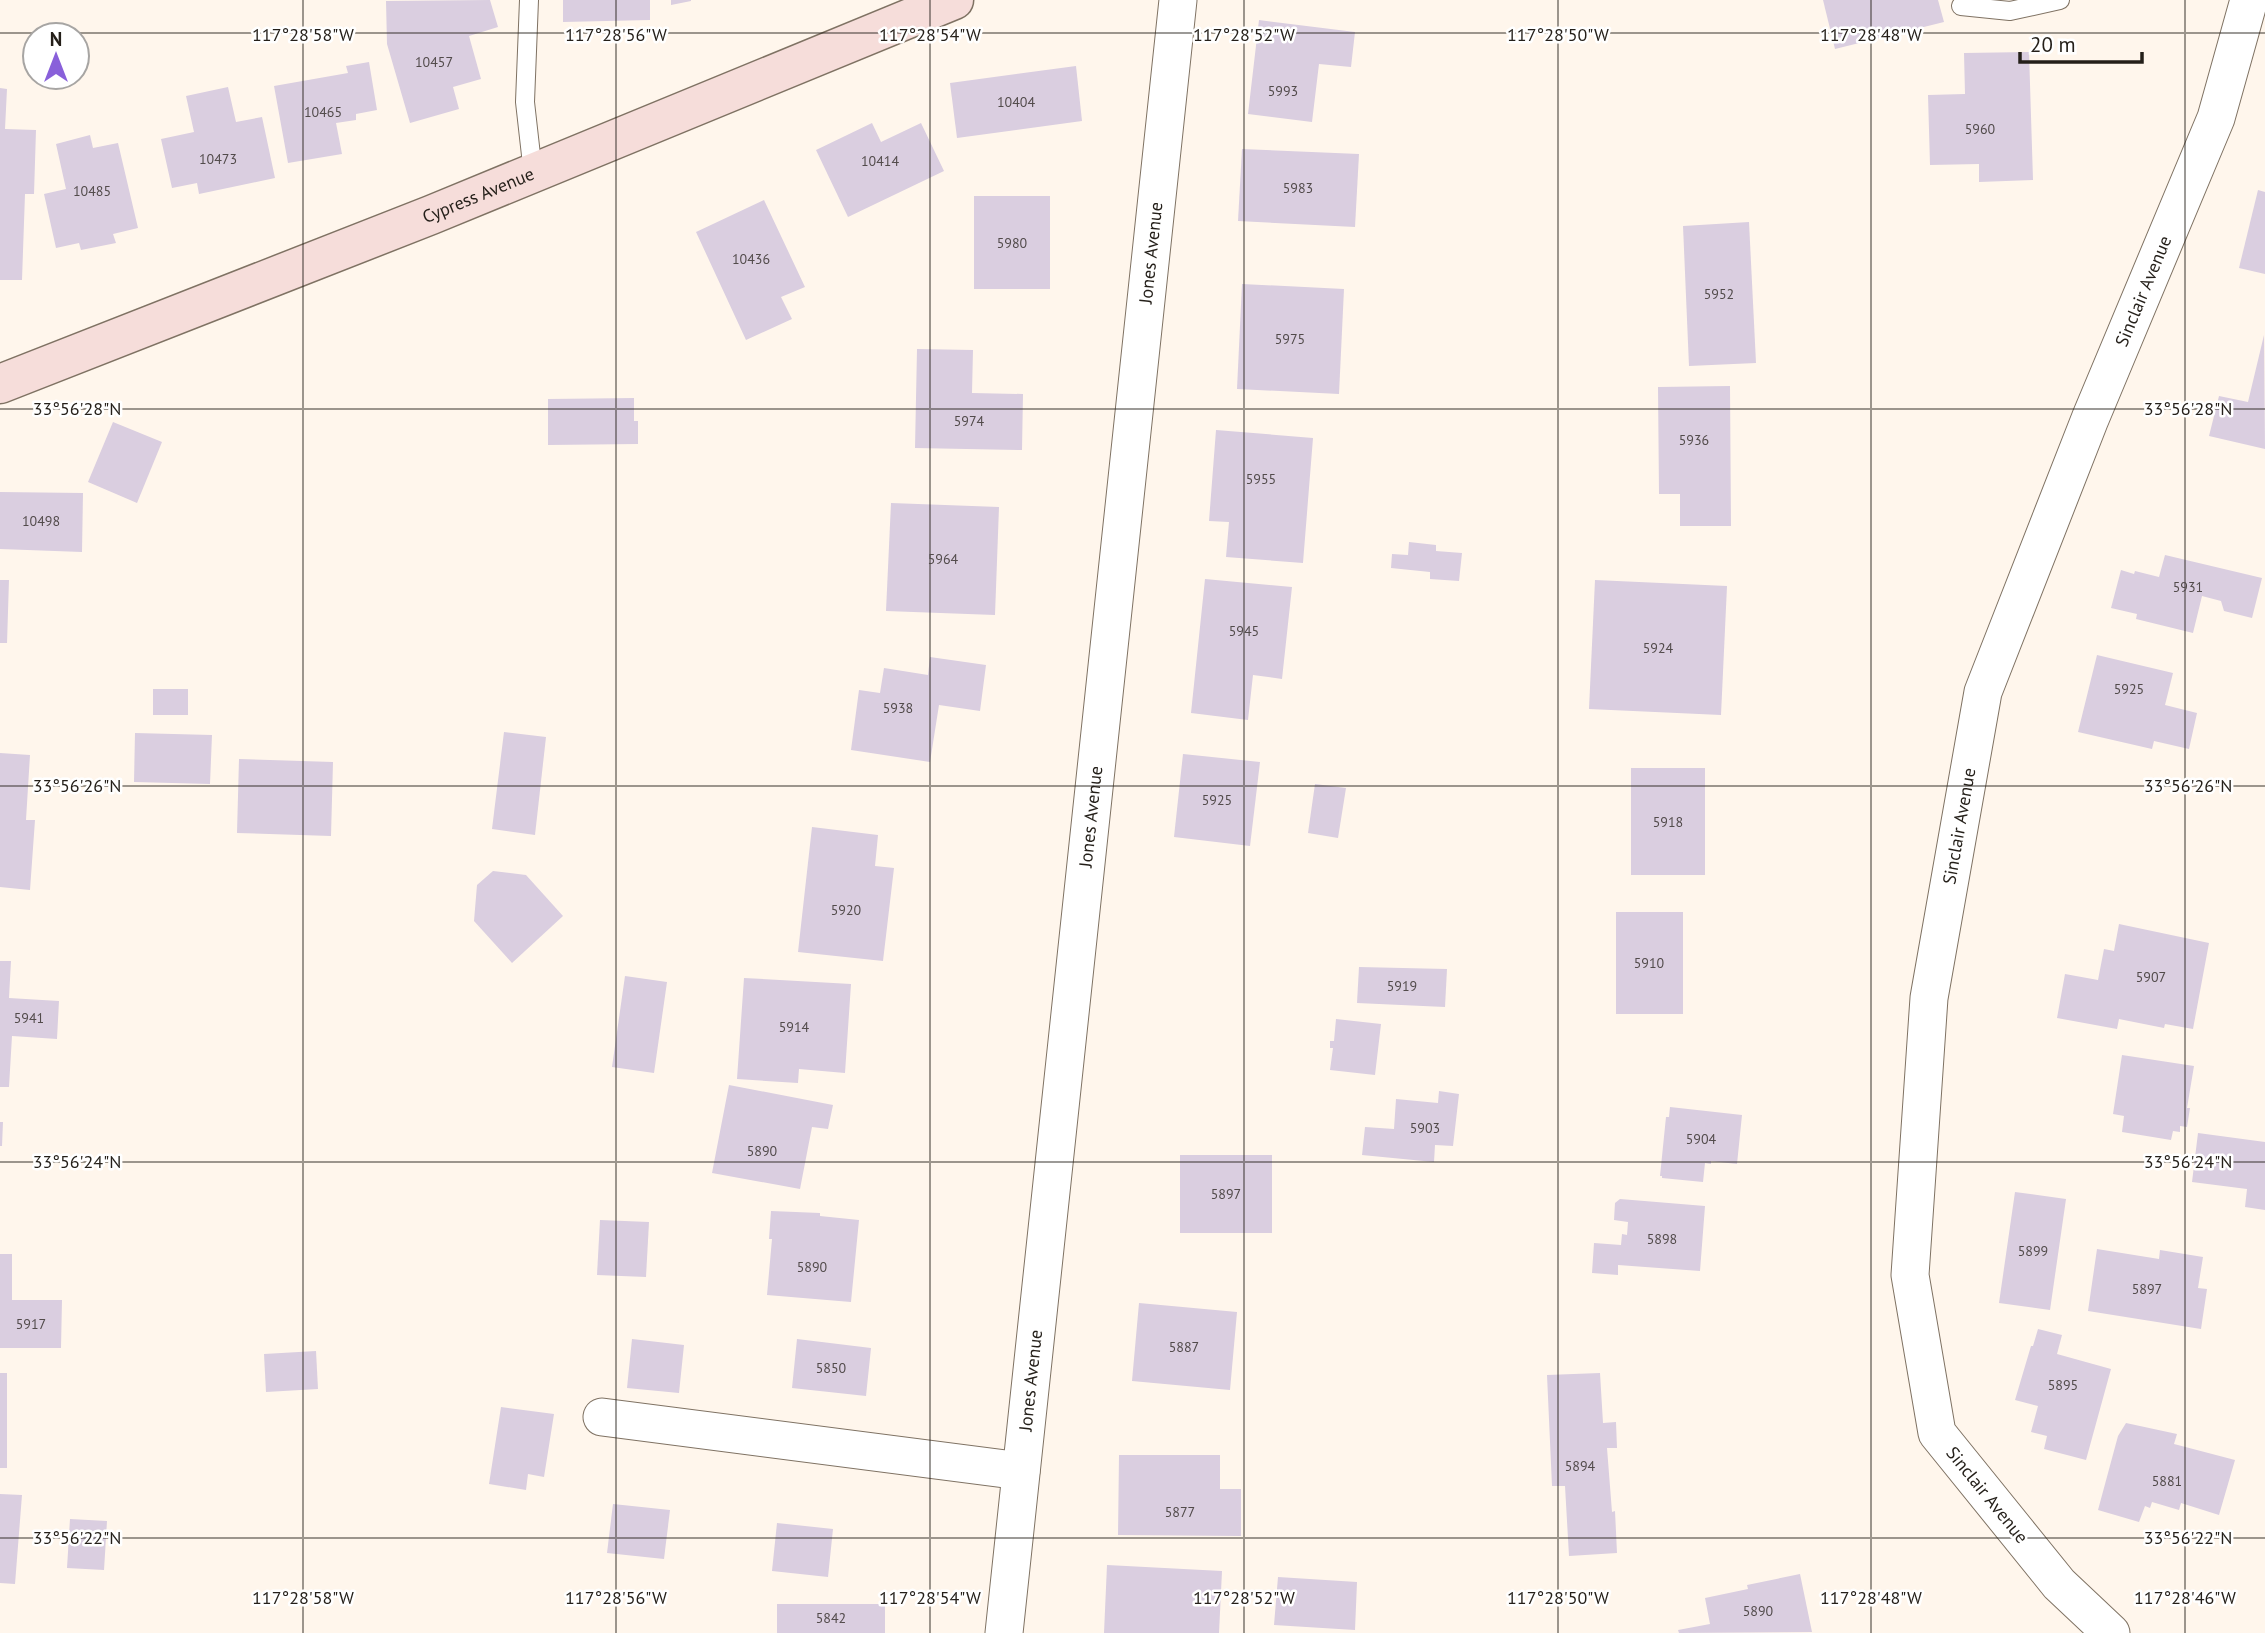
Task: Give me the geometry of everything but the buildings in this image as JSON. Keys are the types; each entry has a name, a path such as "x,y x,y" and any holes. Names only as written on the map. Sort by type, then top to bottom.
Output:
{"street":[{"name":"Cypress Avenue","path":"0,384 431,215 954,0"},
{"name":"Jones Avenue","path":"1004,1633 1178,0"},
{"name":"Sinclair Avenue","path":"2111,1633 2059,1584 1937,1433 1910,1275 1929,998 1983,692 2090,419 2216,118 2249,0"},
{"path":"602,1417 1021,1471"}],"lane":[{"path":"529,0 525,102 533,173"},
{"path":"1961,6 2010,11 2060,0"}]}
